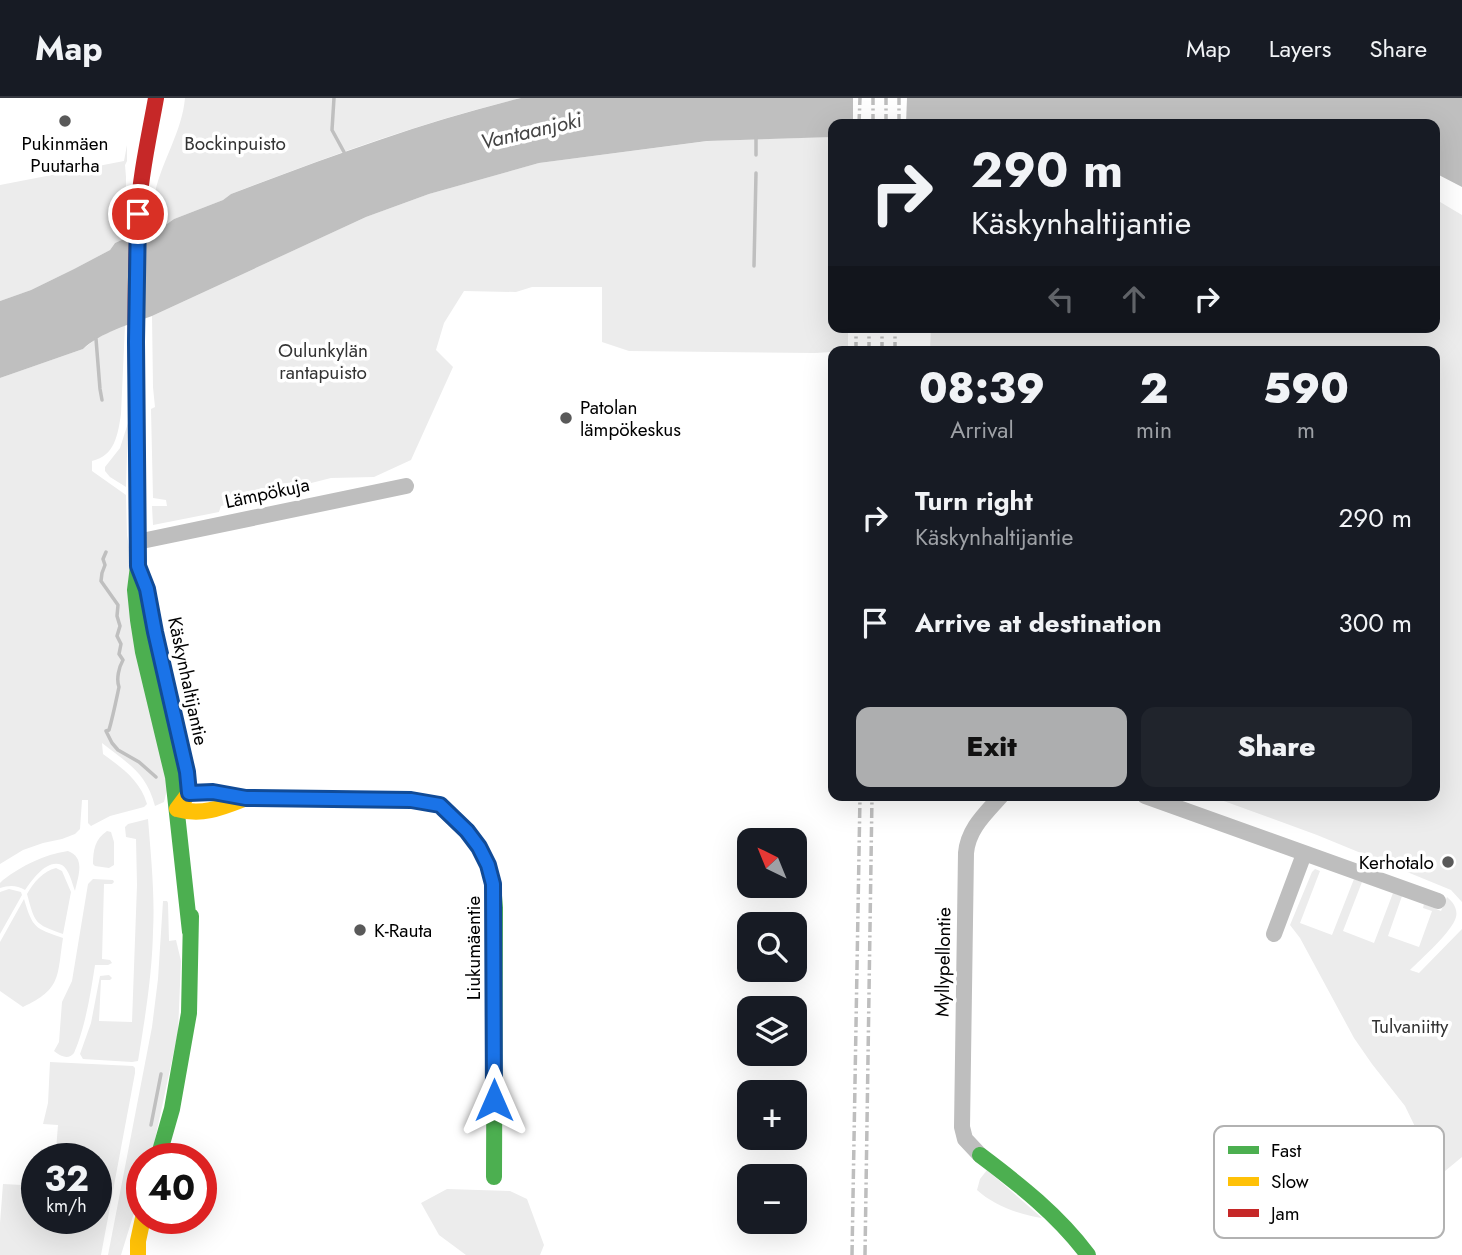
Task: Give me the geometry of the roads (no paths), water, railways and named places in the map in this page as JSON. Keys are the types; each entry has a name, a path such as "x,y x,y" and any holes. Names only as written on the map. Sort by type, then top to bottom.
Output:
{"main road":[{"name":"Käskynhaltijantie","path":"156,98 144,161 138,214 138,566 135,590 143,652 184,811 179,842 190,932 189,1013 172,1109 162,1143"},
{"name":"Käskynhaltijantie","path":"138,566 147,589 158,645"},
{"name":"Käskynhaltijantie","path":"163,670 187,772 189,793"},
{"name":"Liukumäentie","path":"189,793 213,792 246,798 411,800 440,805 467,831 488,865 495,908 494,1177"},
{"path":"184,811 189,793"},
{"name":"Liukumäentie","path":"184,811 204,813 246,798"},
{"path":"981,1154 1048,1209 1088,1255"}],"street":[{"name":"Lämpökuja","path":"138,542 406,486"},
{"name":"Myllypellontie","path":"981,1154 962,1134 966,853 972,829 996,801"},
{"path":"1159,801 1438,901"},
{"path":"1274,934 1304,854"}],"water":[{"name":"Vantaanjoki","path":"521,98 1462,98 1462,187 1440,176 1440,119 828,119 828,137 707,141 539,163 429,194 366,217 152,316 107,334 83,349 0,378 0,301 31,290 74,269 110,250 115,243 157,231 174,219 223,200 231,194 411,129"}],"waterway":[{"path":"334,98 332,130 344,152"},
{"path":"756,136 756,155"},
{"path":"754,266 756,173"},
{"path":"96,339 102,400"},
{"path":"106,552 101,581 118,605 120,626 117,636 121,644 119,654 123,660 118,673 119,687 113,714 109,730 106,731 118,750 139,762 156,777"},
{"path":"151,1125 161,1074"}],"railway":[{"path":"859,119 860,98"},
{"path":"873,98 873,119"},
{"path":"886,98 886,119"},
{"path":"899,98 899,119"},
{"path":"856,333 856,346"},
{"path":"869,333 869,346"},
{"path":"882,333 882,346"},
{"path":"895,333 895,346"},
{"path":"852,1255 860,801"},
{"path":"865,1255 872,801"}],"place":[{"name":"Pukinmäen Puutarha","path":"65,121"},
{"name":"Patolan lämpökeskus","path":"566,418"},
{"name":"Kerhotalo","path":"1448,862"},
{"name":"K-Rauta","path":"360,930"}],"park label":[{"name":"Bockinpuisto","path":"235,143"},
{"name":"Oulunkylän rantapuisto","path":"323,361"},
{"name":"Tulvaniitty","path":"1410,1026"}]}
